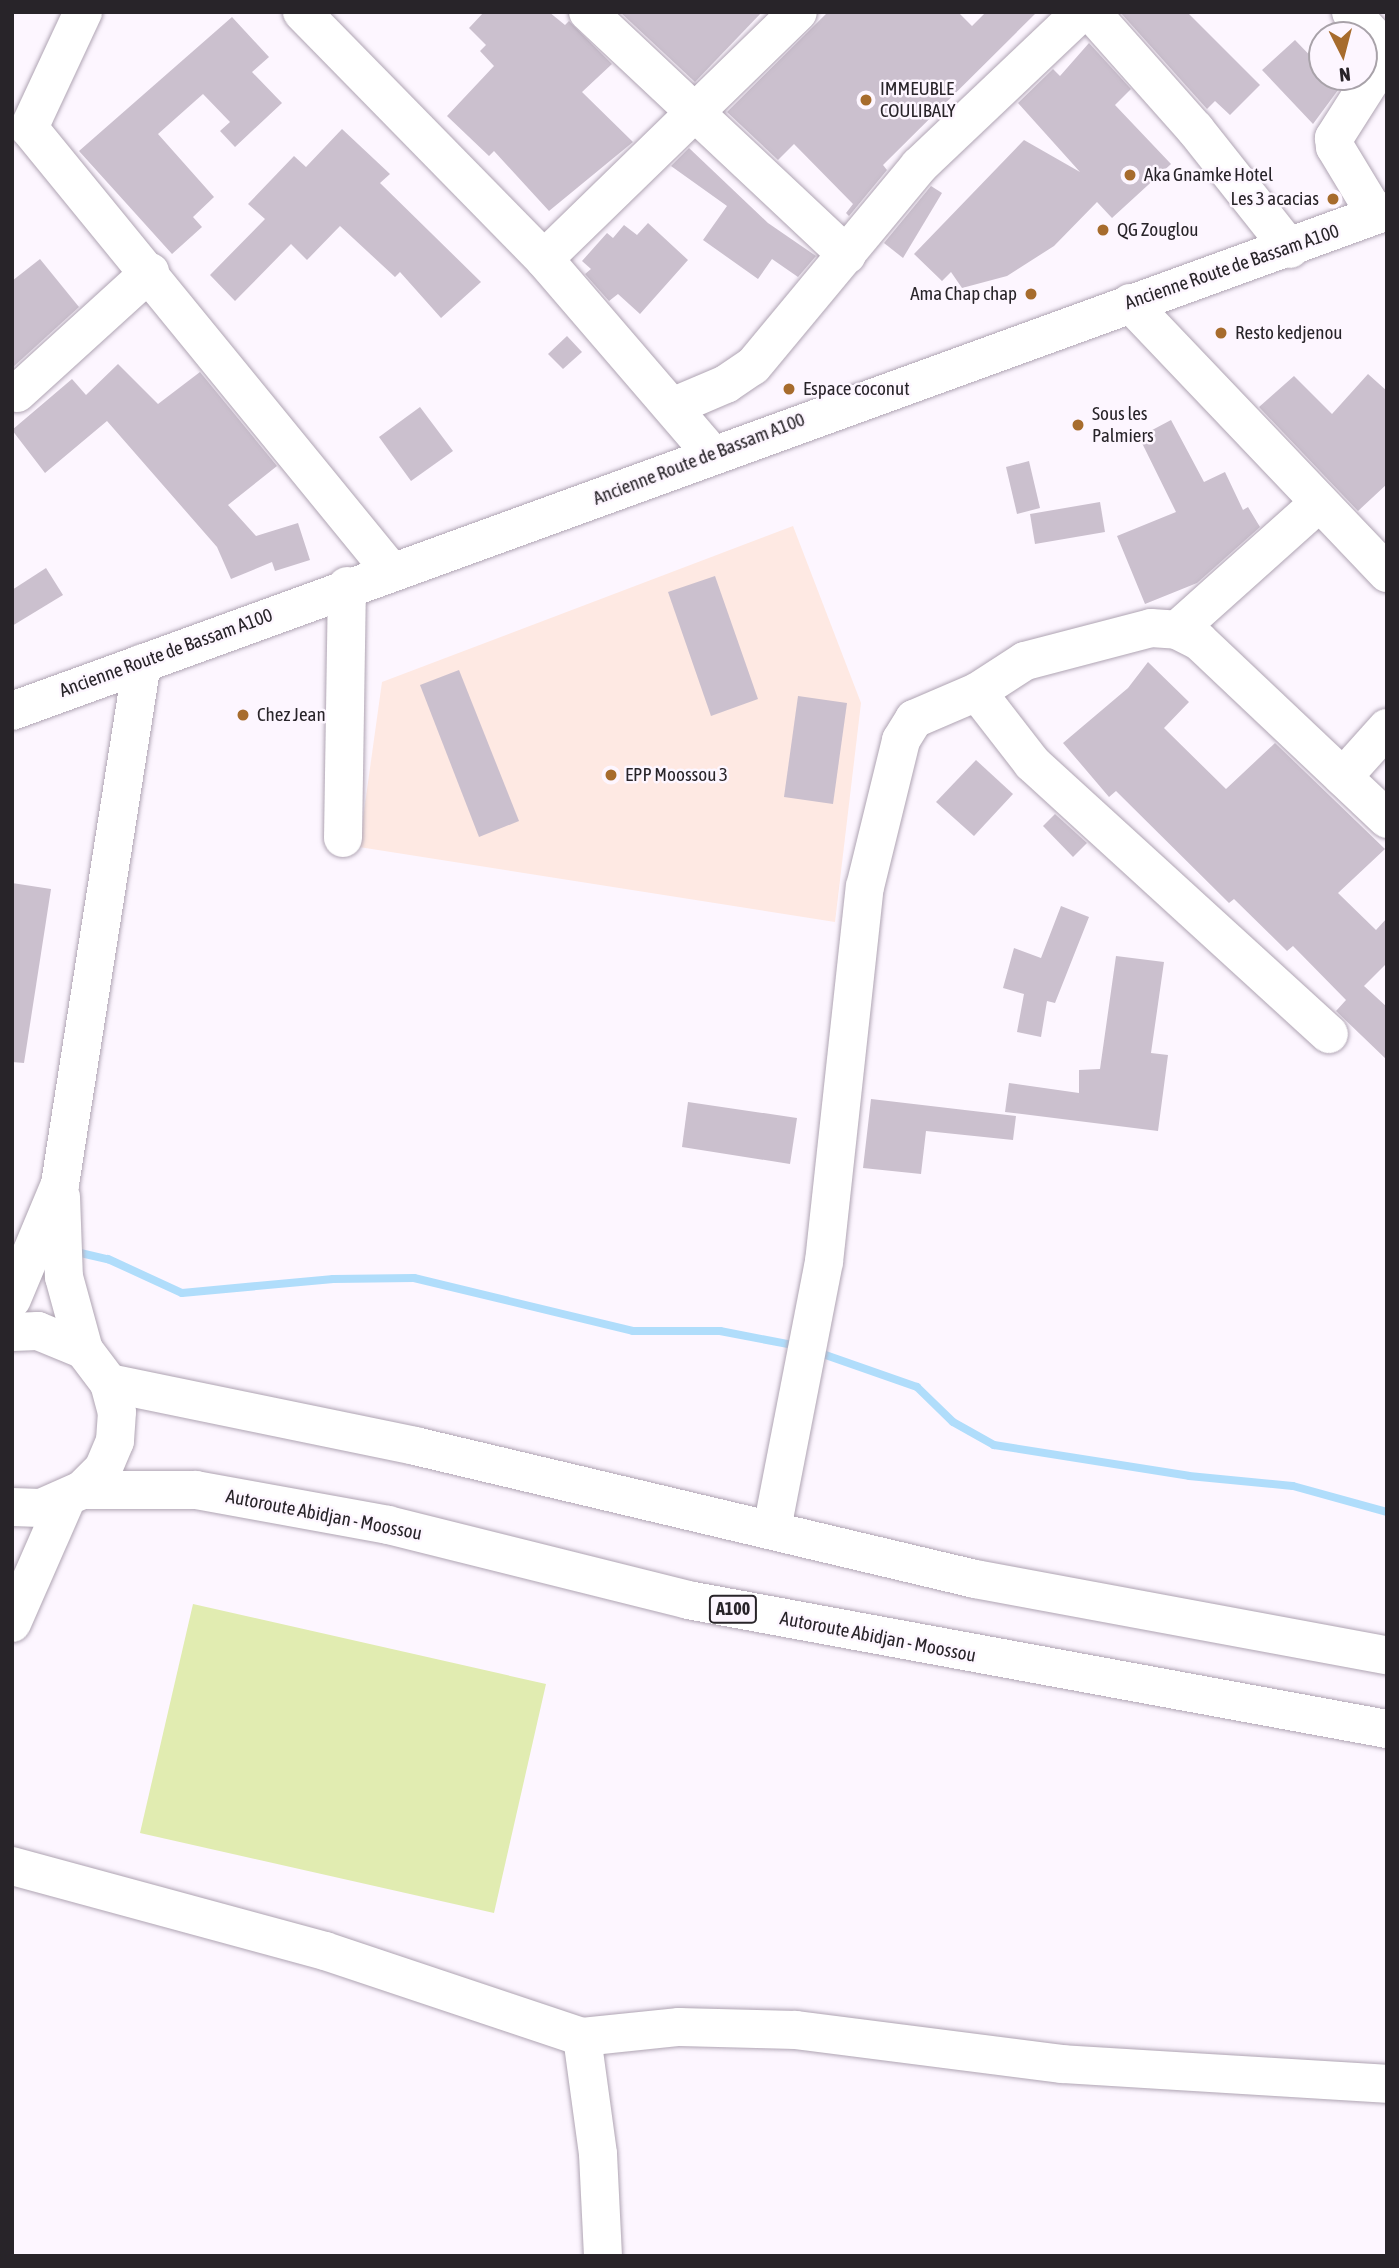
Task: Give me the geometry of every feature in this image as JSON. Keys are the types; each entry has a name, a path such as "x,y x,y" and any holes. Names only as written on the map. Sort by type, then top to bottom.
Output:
{"main road":[{"path":"83,12 21,118 150,272 390,570"},
{"path":"302,12 544,259 711,453"},
{"path":"588,12 847,255"},
{"path":"544,259 798,12"},
{"path":"672,407 726,384 753,366 919,166 1081,12"},
{"path":"1091,12 1195,129 1290,249"},
{"path":"1351,12 1376,38 1381,64 1334,138 1335,147 1381,213"},
{"name":"Ancienne Route de Bassam A100","path":"12,711 711,453 1130,303 1290,249 1381,213"},
{"path":"17,393 150,272"},
{"path":"1130,303 1387,573"},
{"path":"1177,630 1319,503"},
{"path":"343,838 347,586"},
{"path":"772,1530 826,1249 854,1021 859,928 873,854 901,740 914,719 977,692 1025,661 1151,628 1177,630 1199,641 1387,819"},
{"path":"12,1623 74,1495 103,1469 115,1441 117,1412 109,1383 84,1350 64,1277 60,1184 142,663"},
{"path":"977,692 1032,764 1329,1034"},
{"path":"1343,778 1387,728"},
{"path":"12,1299 60,1184"},
{"path":"12,1332 37,1331 84,1350"},
{"path":"109,1383 210,1399 975,1579 1387,1655"},
{"name":"Autoroute Abidjan - Moossou","path":"12,1507 41,1508 74,1495 209,1492 388,1525 688,1600 1387,1729"},
{"path":"12,1866 325,1951 582,2037 679,2027 796,2030 1062,2064 1387,2084"},
{"path":"582,2037 598,2154 603,2256"}],"shaded area":[{"name":"EPP Moossou 3","path":"793,526 861,703 835,922 359,847 382,682"}],"green space":[{"path":"193,1604 546,1684 494,1913 140,1833"}],"building":[{"path":"484,12 549,12 565,25 569,21 612,64 582,92 633,142 549,211 494,151 489,156 447,116 494,66 480,51 486,45 469,28"},
{"path":"620,12 762,12 695,82"},
{"path":"828,12 958,12 972,26 986,12 1037,12 883,165 887,170 849,216 846,213 853,204 794,144 778,160 727,112"},
{"path":"1120,12 1187,12 1260,85 1230,115 1215,101 1207,109"},
{"path":"232,17 269,57 252,72 282,103 235,147 220,131 230,122 203,94 158,134 214,197 193,217 202,227 172,254 79,151"},
{"path":"1295,40 1308,53 1308,91 1337,91 1313,124 1262,70"},
{"path":"1089,43 1131,89 1115,105 1171,164 1112,218 1097,202 1054,246 1007,276 962,288 951,272 942,281 914,254 1024,140 1080,172 1018,103 1053,69 1060,76"},
{"path":"342,129 390,174 380,183 481,282 441,318 400,272 395,277 340,226 307,260 291,244 235,301 210,275 265,219 248,204 294,156 306,167"},
{"path":"689,148 768,223 816,256 798,277 772,259 758,279 703,240 727,206 671,166"},
{"path":"931,186 942,193 903,258 884,243"},
{"path":"648,223 688,260 640,314 618,294 609,301 585,274 591,269 582,261 607,233 613,238 624,225 637,235"},
{"path":"40,259 79,307 12,368 12,281"},
{"path":"567,336 582,352 563,369 548,354"},
{"path":"118,364 158,404 200,372 277,466 228,505 256,536 298,523 310,560 275,571 272,562 231,579 217,547 107,421 45,473 12,430 72,379 86,395"},
{"path":"1368,374 1387,391 1387,484 1358,511 1259,407 1294,376 1332,414"},
{"path":"420,407 453,451 411,481 379,437"},
{"path":"1171,420 1204,482 1225,472 1243,510 1248,507 1260,527 1197,583 1145,604 1117,536 1176,512 1139,437"},
{"path":"1029,461 1040,508 1017,514 1006,467"},
{"path":"1100,502 1105,532 1035,544 1030,514"},
{"path":"46,568 63,595 12,626 12,590"},
{"path":"715,576 758,699 711,716 668,592"},
{"path":"1148,662 1189,702 1164,728 1226,789 1275,743 1385,849 1338,893 1376,930 1387,918 1387,963 1364,986 1387,1007 1387,1060 1336,1011 1346,1000 1293,946 1287,951 1234,899 1229,903 1116,791 1109,797 1063,743 1128,688"},
{"path":"459,670 519,821 479,837 420,685"},
{"path":"798,696 847,703 833,804 784,797"},
{"path":"976,760 1013,794 974,836 936,802"},
{"path":"1055,814 1087,843 1073,857 1043,826"},
{"path":"12,883 51,889 24,1063 12,1062"},
{"path":"1061,906 1089,917 1055,1003 1047,1001 1041,1037 1017,1032 1024,994 1003,988 1014,948 1041,958"},
{"path":"1116,956 1164,962 1151,1053 1168,1055 1158,1131 1005,1112 1009,1083 1079,1093 1079,1070 1100,1069"},
{"path":"871,1099 1016,1116 1013,1140 926,1131 921,1174 863,1168"},
{"path":"688,1102 797,1118 790,1164 682,1147"}],"waterway":[{"path":"72,1251 108,1259 182,1293 333,1279 414,1278 633,1331 720,1331 798,1346"},
{"path":"817,1352 917,1387 953,1422 994,1445 1189,1476 1293,1486 1387,1512"}],"place":[{"name":"IMMEUBLE COULIBALY","path":"866,100"},
{"name":"Aka Gnamke Hotel","path":"1130,175"},
{"name":"Les 3 acacias","path":"1333,199"},
{"name":"QG Zouglou","path":"1103,230"},
{"name":"Ama Chap chap","path":"1031,294"},
{"name":"Resto kedjenou","path":"1221,333"},
{"name":"Espace coconut","path":"789,389"},
{"name":"Sous les Palmiers","path":"1078,425"},
{"name":"Chez Jean","path":"243,715"},
{"name":"EPP Moossou 3","path":"611,775"}]}
